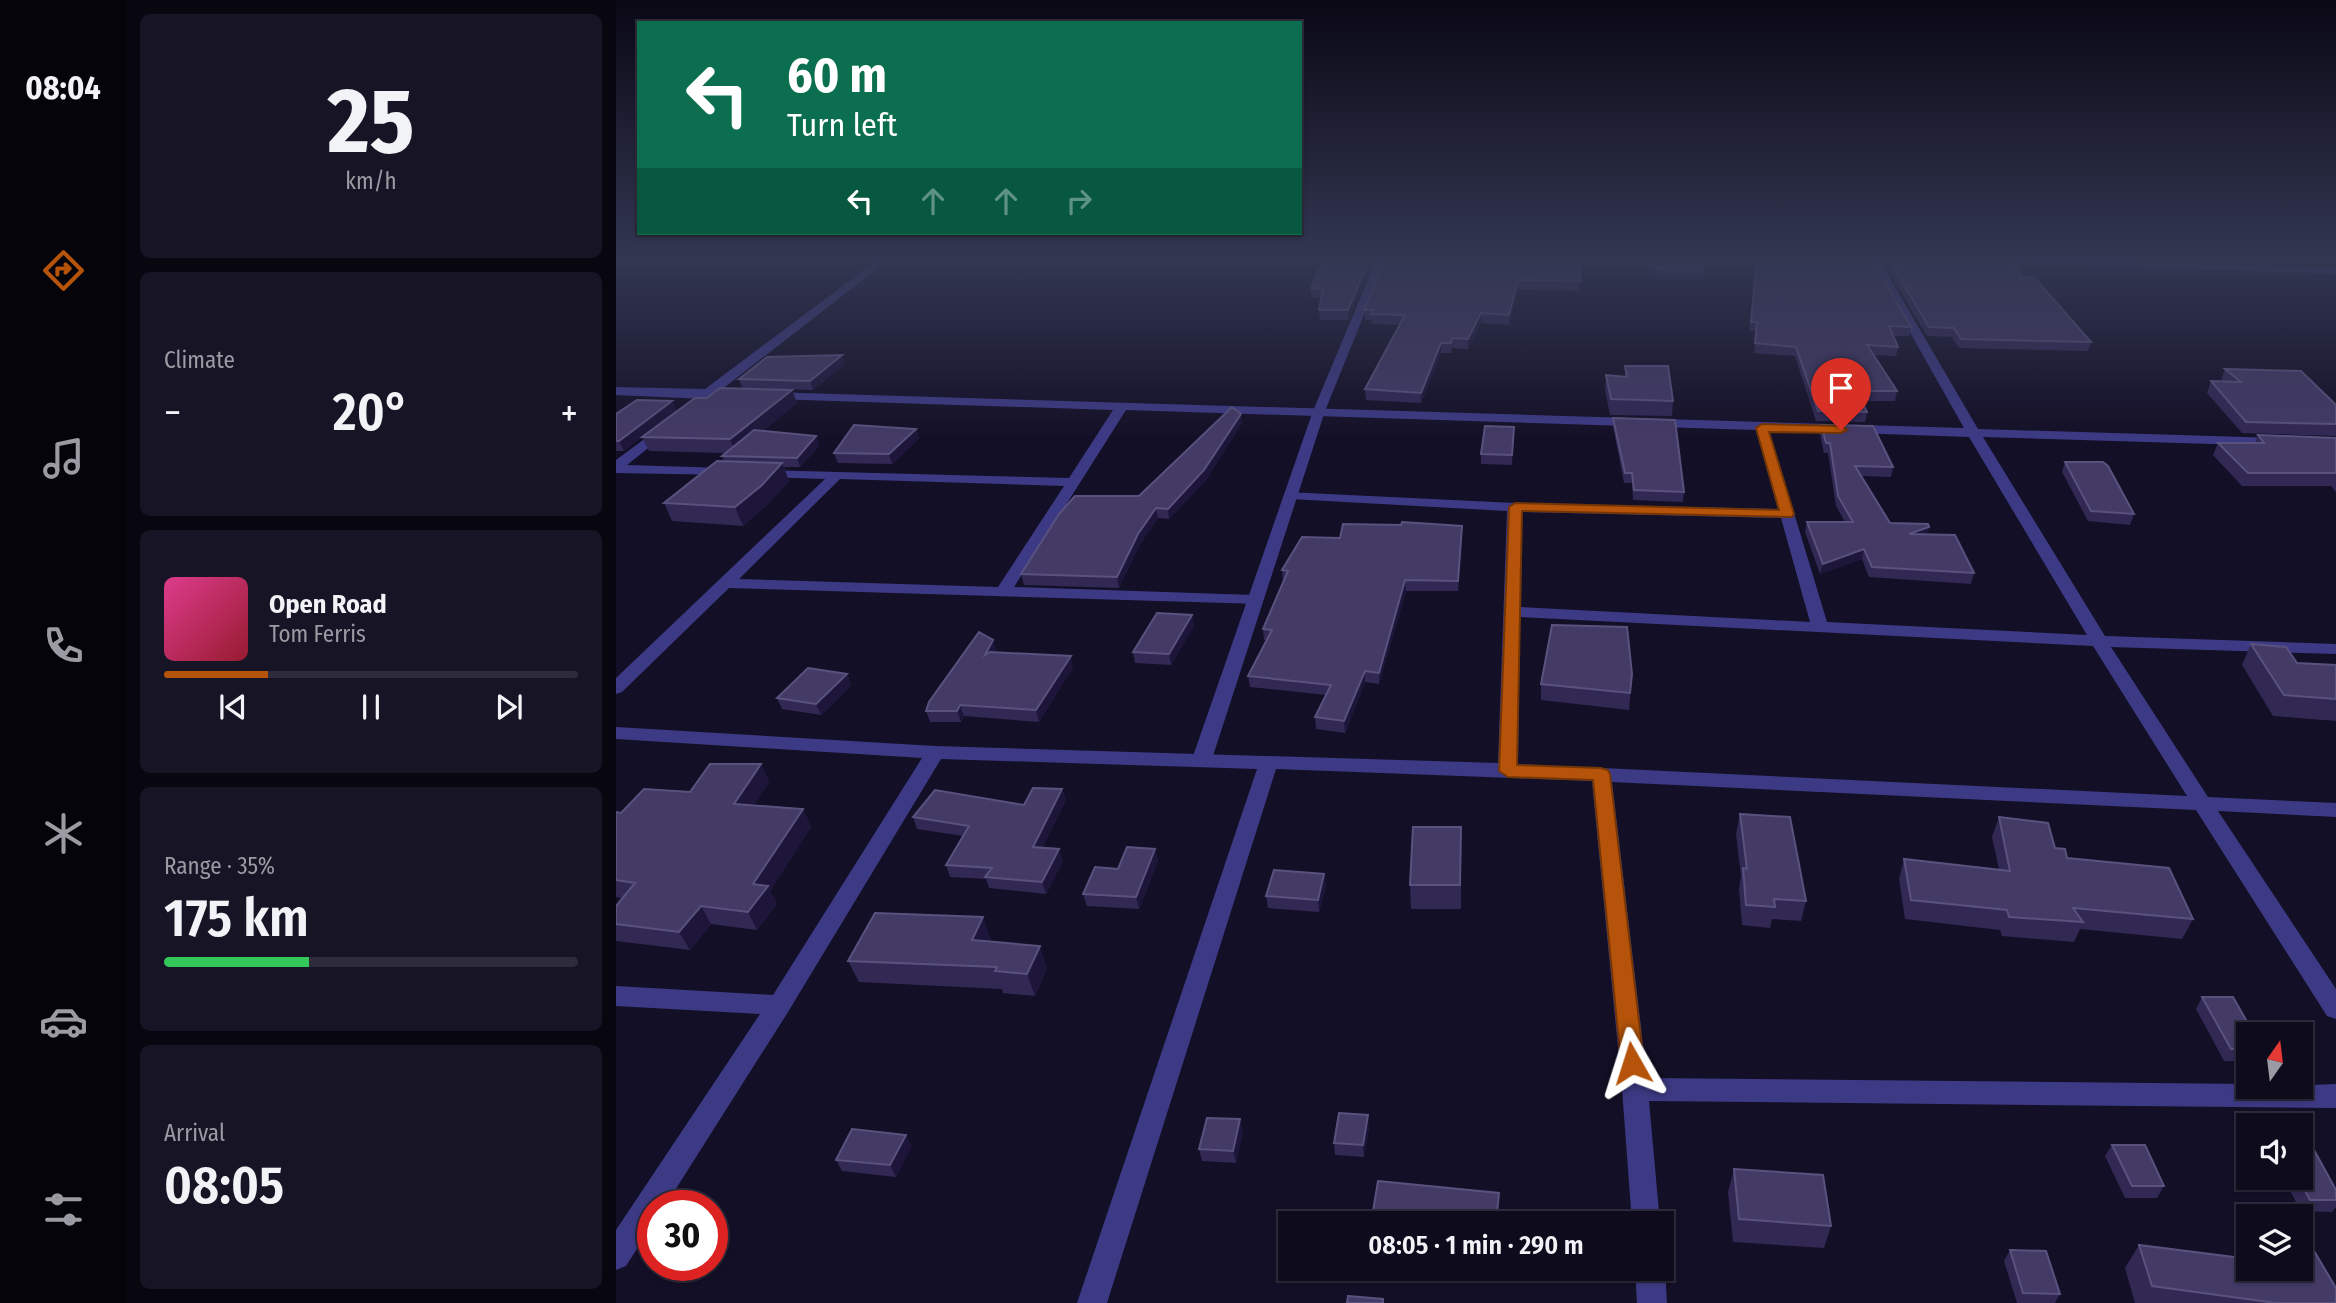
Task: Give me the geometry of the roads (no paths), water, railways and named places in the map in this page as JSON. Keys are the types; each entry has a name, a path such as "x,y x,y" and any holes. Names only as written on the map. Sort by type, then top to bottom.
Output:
{"street":[{"path":"688,409 806,319"},
{"path":"1202,759 1319,411 1357,319"},
{"path":"1908,319 1973,433 2202,804 2336,1009"},
{"path":"616,391 1319,411 1762,428 2297,442"},
{"path":"1004,591 1122,406"},
{"path":"616,468 668,426"},
{"path":"1762,428 1820,628"},
{"path":"616,468 1073,482"},
{"path":"616,688 837,475"},
{"path":"1291,495 1515,507 1787,514"},
{"path":"1508,771 1515,507"},
{"path":"725,583 1254,600"},
{"path":"1512,612 2101,641 2336,649"},
{"path":"616,733 935,752 1601,774 2336,810"},
{"path":"616,1256 779,1004 935,752"},
{"path":"1092,1303 1269,761"},
{"path":"1601,774 1635,1089 1645,1211"},
{"path":"616,996 779,1004"},
{"path":"1635,1089 2336,1096"},
{"path":"1651,1281 1652,1303"}]}
